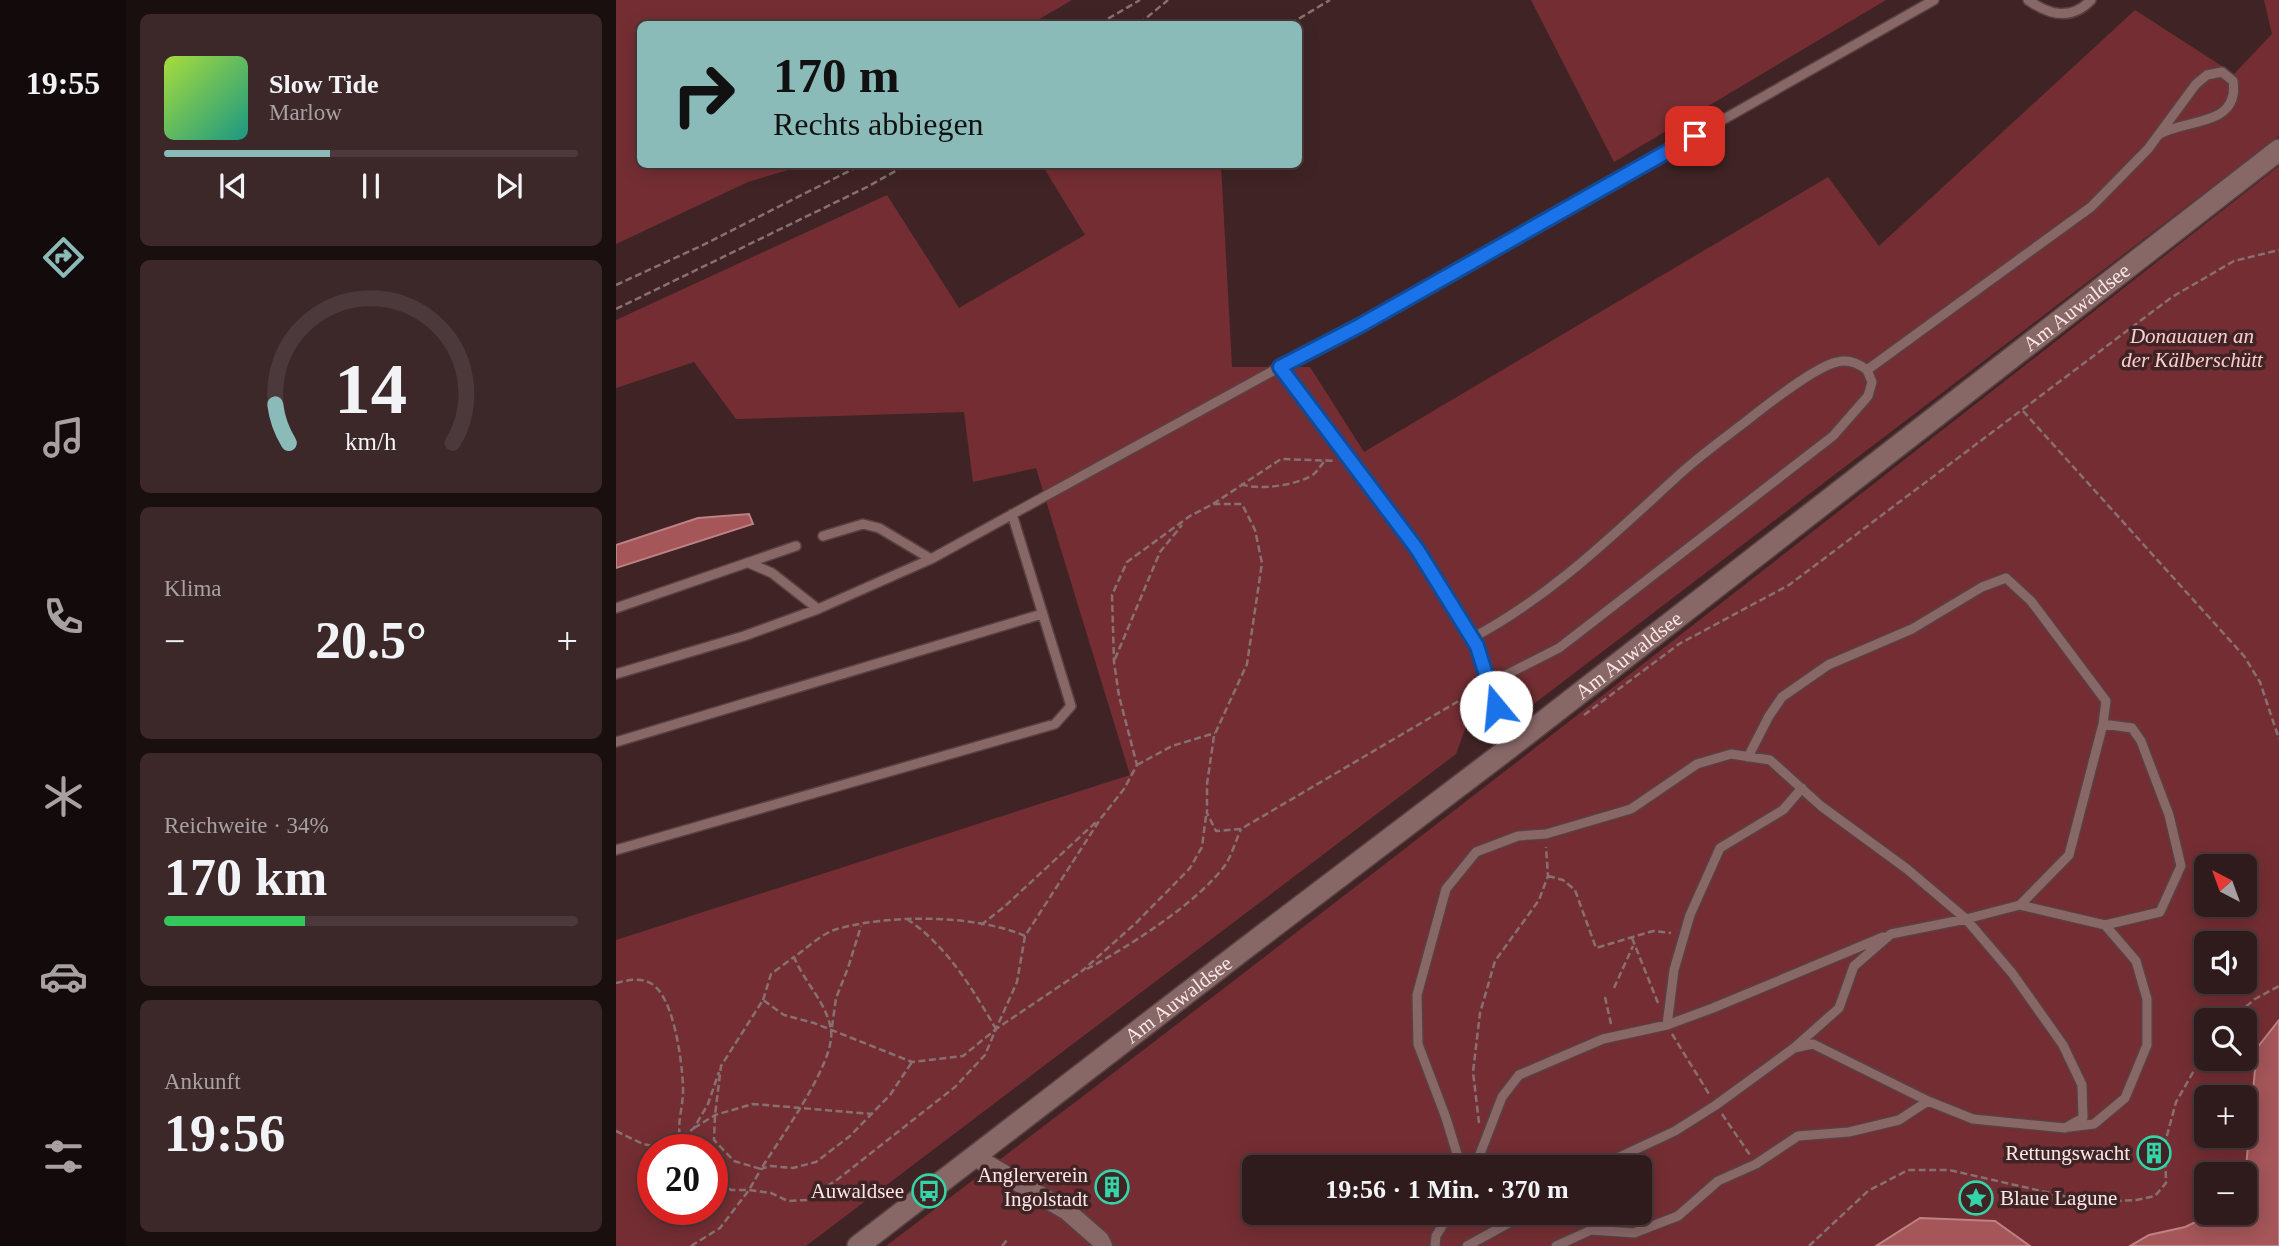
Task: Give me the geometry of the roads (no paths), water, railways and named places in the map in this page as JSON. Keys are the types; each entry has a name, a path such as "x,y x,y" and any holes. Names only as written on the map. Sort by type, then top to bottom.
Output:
{"street":[{"name":"Am Auwaldsee","path":"859,1246 1513,745 2279,150"},
{"path":"975,1157 1068,1211 1100,1240 1103,1246"}],"lane":[{"path":"616,674 744,636 818,609 930,559 1359,326 1934,0"},
{"path":"2028,0 2042,10 2060,15 2084,8 2091,0"},
{"path":"1867,370 2091,207 2148,149 2158,135 2196,83 2207,75 2222,72 2233,80 2235,92 2228,108 2209,120 2195,121 2158,135"},
{"path":"1472,638 1501,623 1550,589 1683,471 1764,406 1822,368 1839,361 1855,362 1867,370 1872,382 1868,396 1833,436 1559,648 1488,684"},
{"path":"1280,367 1417,549 1477,646 1496,707 1513,745"},
{"path":"616,850 1055,724 1071,706 1012,514"},
{"path":"824,536 863,524 879,528 930,559"},
{"path":"616,608 796,546"},
{"path":"749,563 772,573 818,609"},
{"path":"1748,757 1782,697 1828,665 1912,629 1982,587 2007,578 2031,601 2106,701 2103,723 2069,855 2020,905"},
{"path":"616,742 1042,614"},
{"path":"1481,1155 1503,1097 1519,1075 1603,1040 1667,1025 1713,1008 1891,934 2020,905 2105,925 2160,912 2181,866 2169,814 2141,741 2132,729 2103,723"},
{"path":"1457,1155 1418,1044 1417,995 1446,888 1476,852 1518,836 1546,834 1631,809 1697,764 1731,754 1770,760 1821,806 1907,869 1966,919 2012,973 2063,1045 2081,1086 2083,1118 2065,1128"},
{"path":"1667,1025 1674,970 1683,937 1720,848 1783,810 1802,789"},
{"path":"1794,1048 1813,1044 1928,1101 1973,1119 2065,1128 2094,1124 2125,1098 2147,1045 2147,999 2136,961 2105,925"},
{"path":"1624,1155 1675,1131 1716,1105 1794,1048 1839,1008 1854,966 1891,934"},
{"path":"1556,1246 1591,1230 1634,1233 1678,1216 1718,1181 1756,1164 1798,1136 1849,1132 1899,1120 1928,1101"},
{"path":"1435,1246 1436,1236 1443,1225"},
{"path":"1467,1246 1505,1225"}],"place":[{"name":"Rettungswacht","path":"2154,1153"},
{"name":"Anglerverein Ingolstadt","path":"1112,1187"},
{"name":"Auwaldsee","path":"929,1191"},
{"name":"Blaue Lagune","path":"1976,1198"}],"park label":[{"name":"Donauauen an der Kälberschütt","path":"2192,348"}]}
